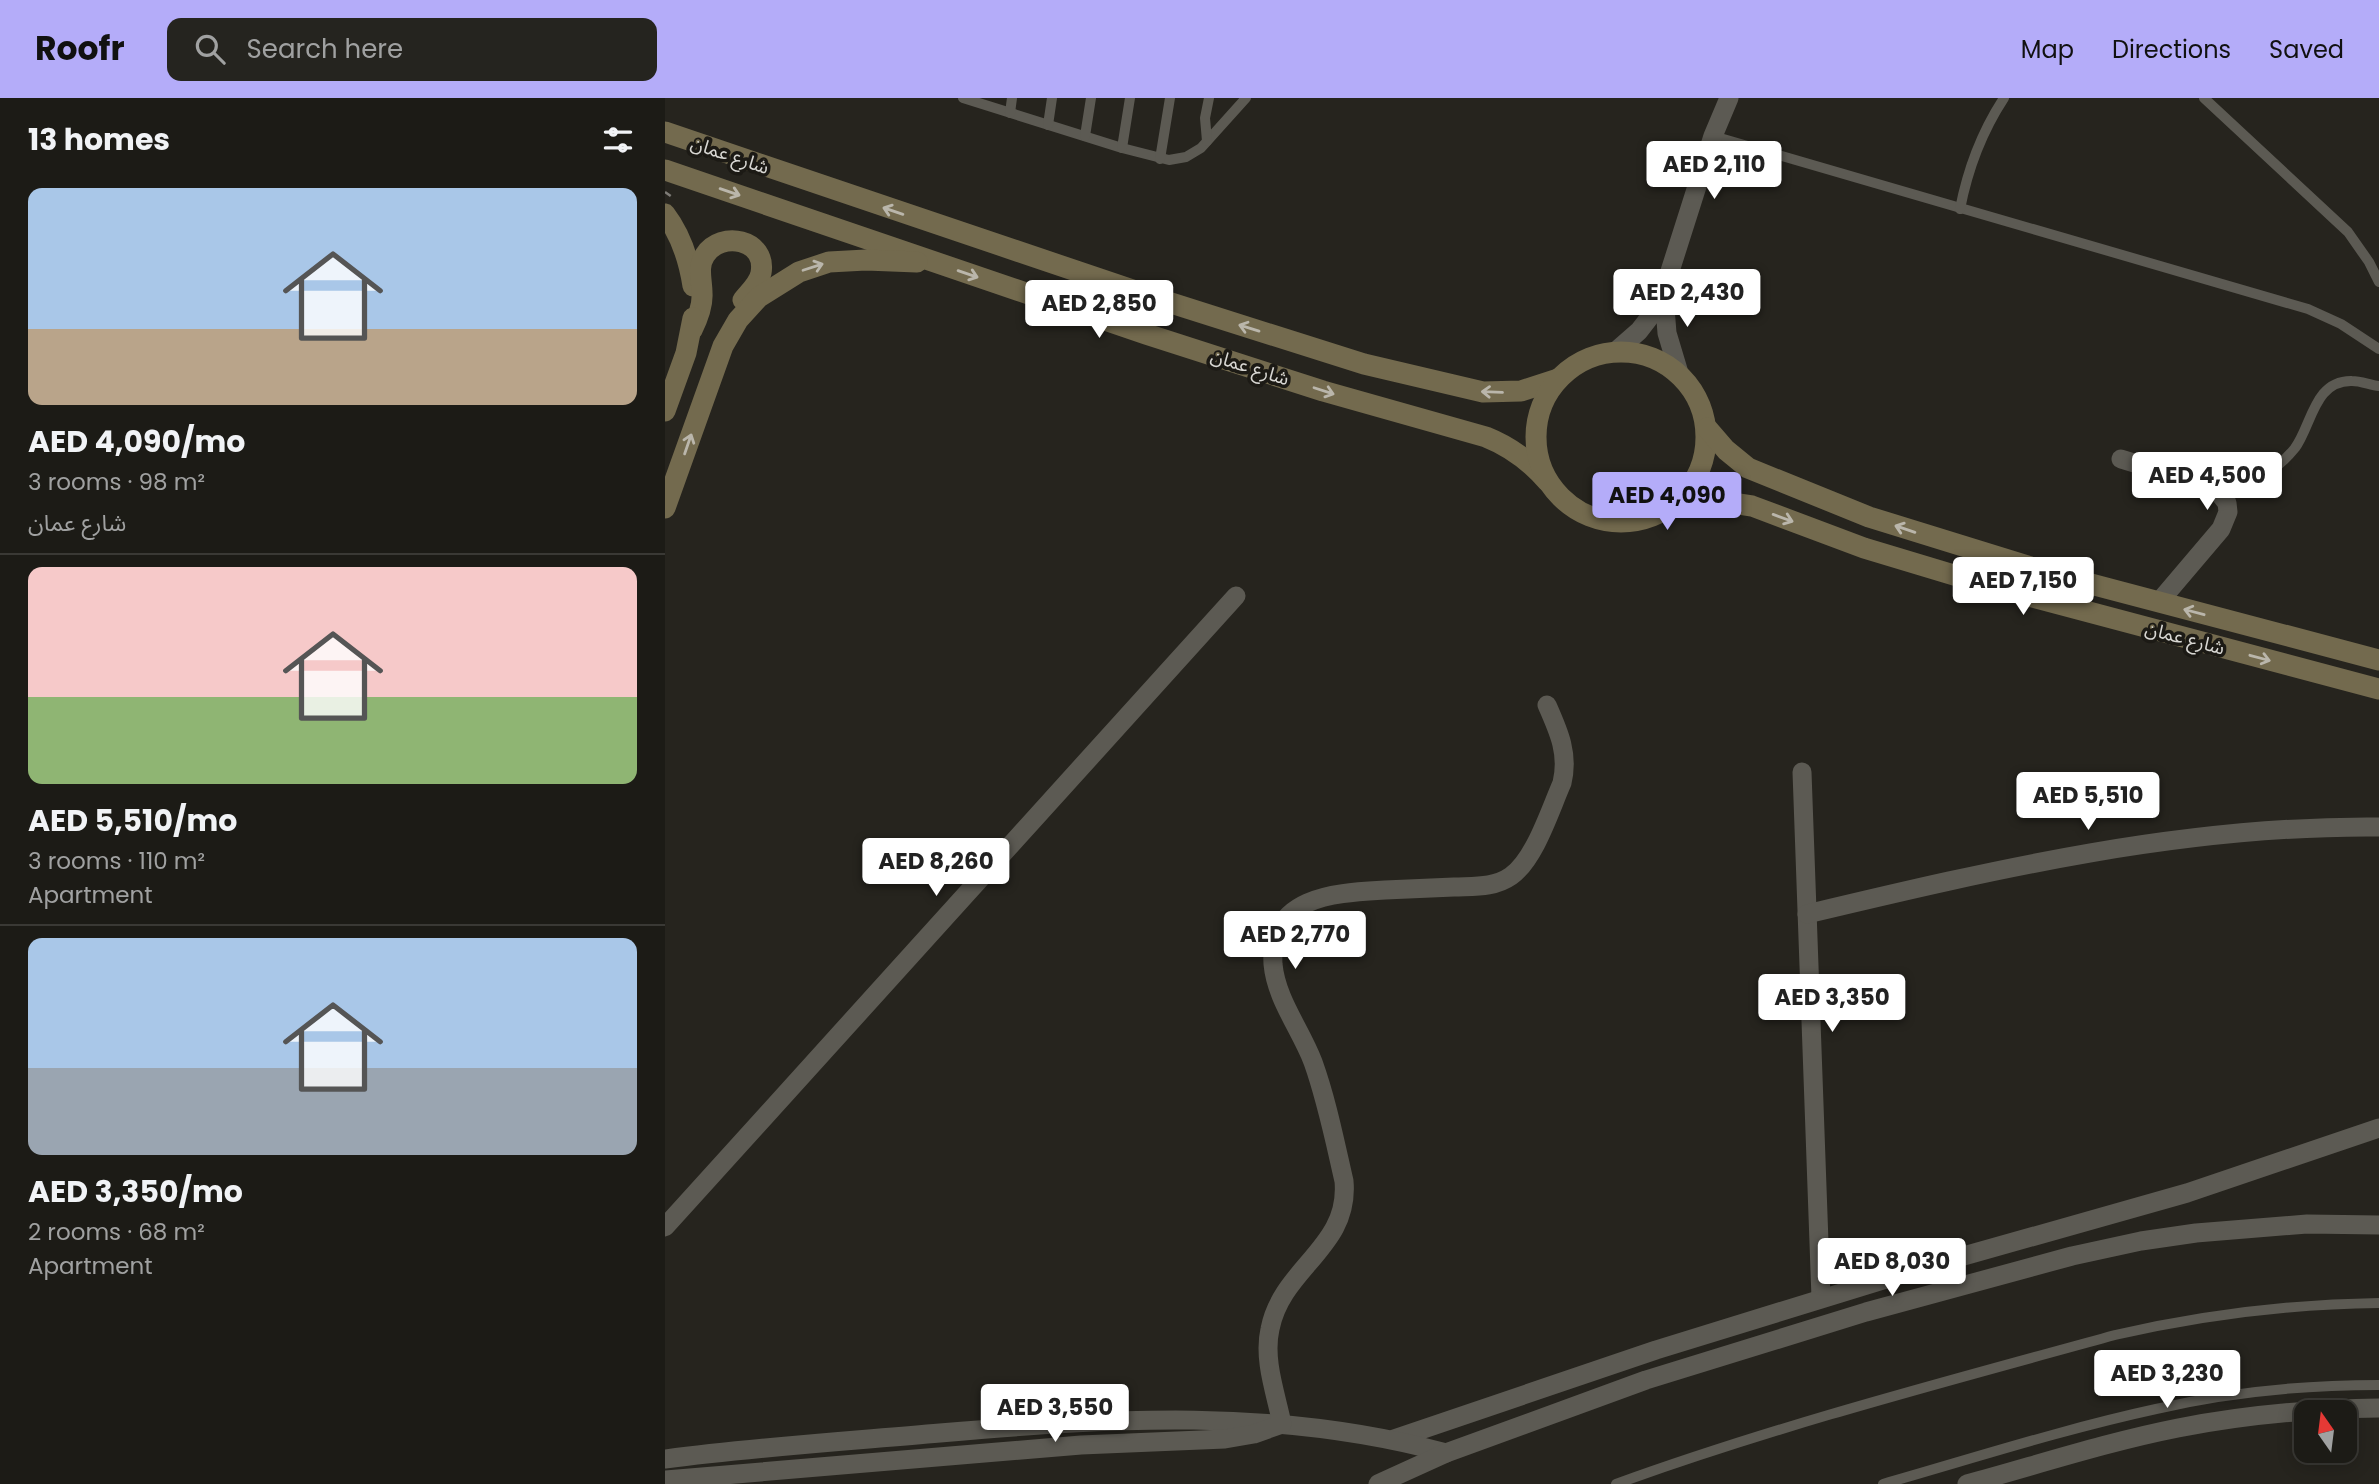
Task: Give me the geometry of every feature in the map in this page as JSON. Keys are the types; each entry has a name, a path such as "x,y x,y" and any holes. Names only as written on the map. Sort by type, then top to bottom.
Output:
{"main road":[{"name":"شارع عمان","path":"665,132 1167,302 1364,364 1483,393 1521,391 1558,379"},
{"name":"شارع عمان","path":"665,170 1359,402 1486,437 1527,460 1548,482"},
{"path":"665,214 680,238 691,274 694,311 692,330"},
{"path":"665,411 702,303 702,261 717,243 736,240 748,244 757,254 761,273 755,286 732,314 729,333 665,508"},
{"path":"729,333 759,297 785,279 814,267 845,260 933,261"},
{"path":"1615,352 1649,356 1679,373 1698,398 1707,428 1707,447 1695,481 1669,508 1652,517 1633,522 1594,518 1560,497 1548,482 1540,465 1536,429 1547,394 1558,379 1584,360 1615,352"},
{"name":"شارع عمان","path":"1707,428 1726,450 1748,468 1869,517 1991,557 2379,660"},
{"name":"شارع عمان","path":"1669,508 1685,503 1719,501 1752,506 1864,548 1987,586 2379,689"}],"street":[{"path":"1615,352 1639,331 1664,290 1713,136 1729,98"},
{"path":"1664,290 1667,333 1679,373"},
{"path":"2121,459 2215,488 2222,494 2228,512 2226,521 2159,602"},
{"path":"665,1227 1236,596"},
{"path":"1282,1424 1269,1363 1268,1348 1273,1316 1290,1283 1334,1233 1342,1215 1345,1193 1318,1078 1306,1044 1275,978 1275,940 1288,917 1297,908 1321,897 1347,892 1487,886 1513,875 1530,853 1565,771 1564,746 1547,705"},
{"path":"1802,772 1821,1298"},
{"path":"1807,914 1997,869 2115,847 2251,831 2379,827"},
{"path":"1394,1439 1656,1350 1821,1298 2187,1193 2379,1128"},
{"path":"1378,1484 1446,1453 1646,1380 1866,1312 2071,1256 2196,1233 2307,1224 2379,1225"},
{"path":"1967,1484 2179,1428 2221,1420 2306,1410 2379,1408"},
{"path":"665,1459 1065,1423 1172,1419 1282,1424 1353,1432 1394,1439 1446,1453"},
{"path":"665,1480 1081,1444 1224,1438 1254,1434 1282,1424"}],"lane":[{"path":"1010,113 1012,98"},
{"path":"1048,125 1052,98"},
{"path":"1085,136 1091,98"},
{"path":"1122,148 1130,98"},
{"path":"1160,159 1170,98"},
{"path":"1207,141 1205,118 1209,98"},
{"path":"969,99 1160,159 1186,157 1201,148 1246,98"},
{"path":"1960,209 1971,162 1980,139 2004,98"},
{"path":"2204,98 2348,232 2379,282"},
{"path":"1713,136 2308,309 2341,324 2379,349"},
{"path":"2222,494 2257,481 2286,458 2302,437 2314,406 2333,386 2352,380 2379,387"},
{"path":"1616,1484 1824,1415 2115,1335 2255,1310 2379,1303"},
{"path":"1883,1484 2157,1408 2254,1392 2303,1387 2379,1385"}]}
